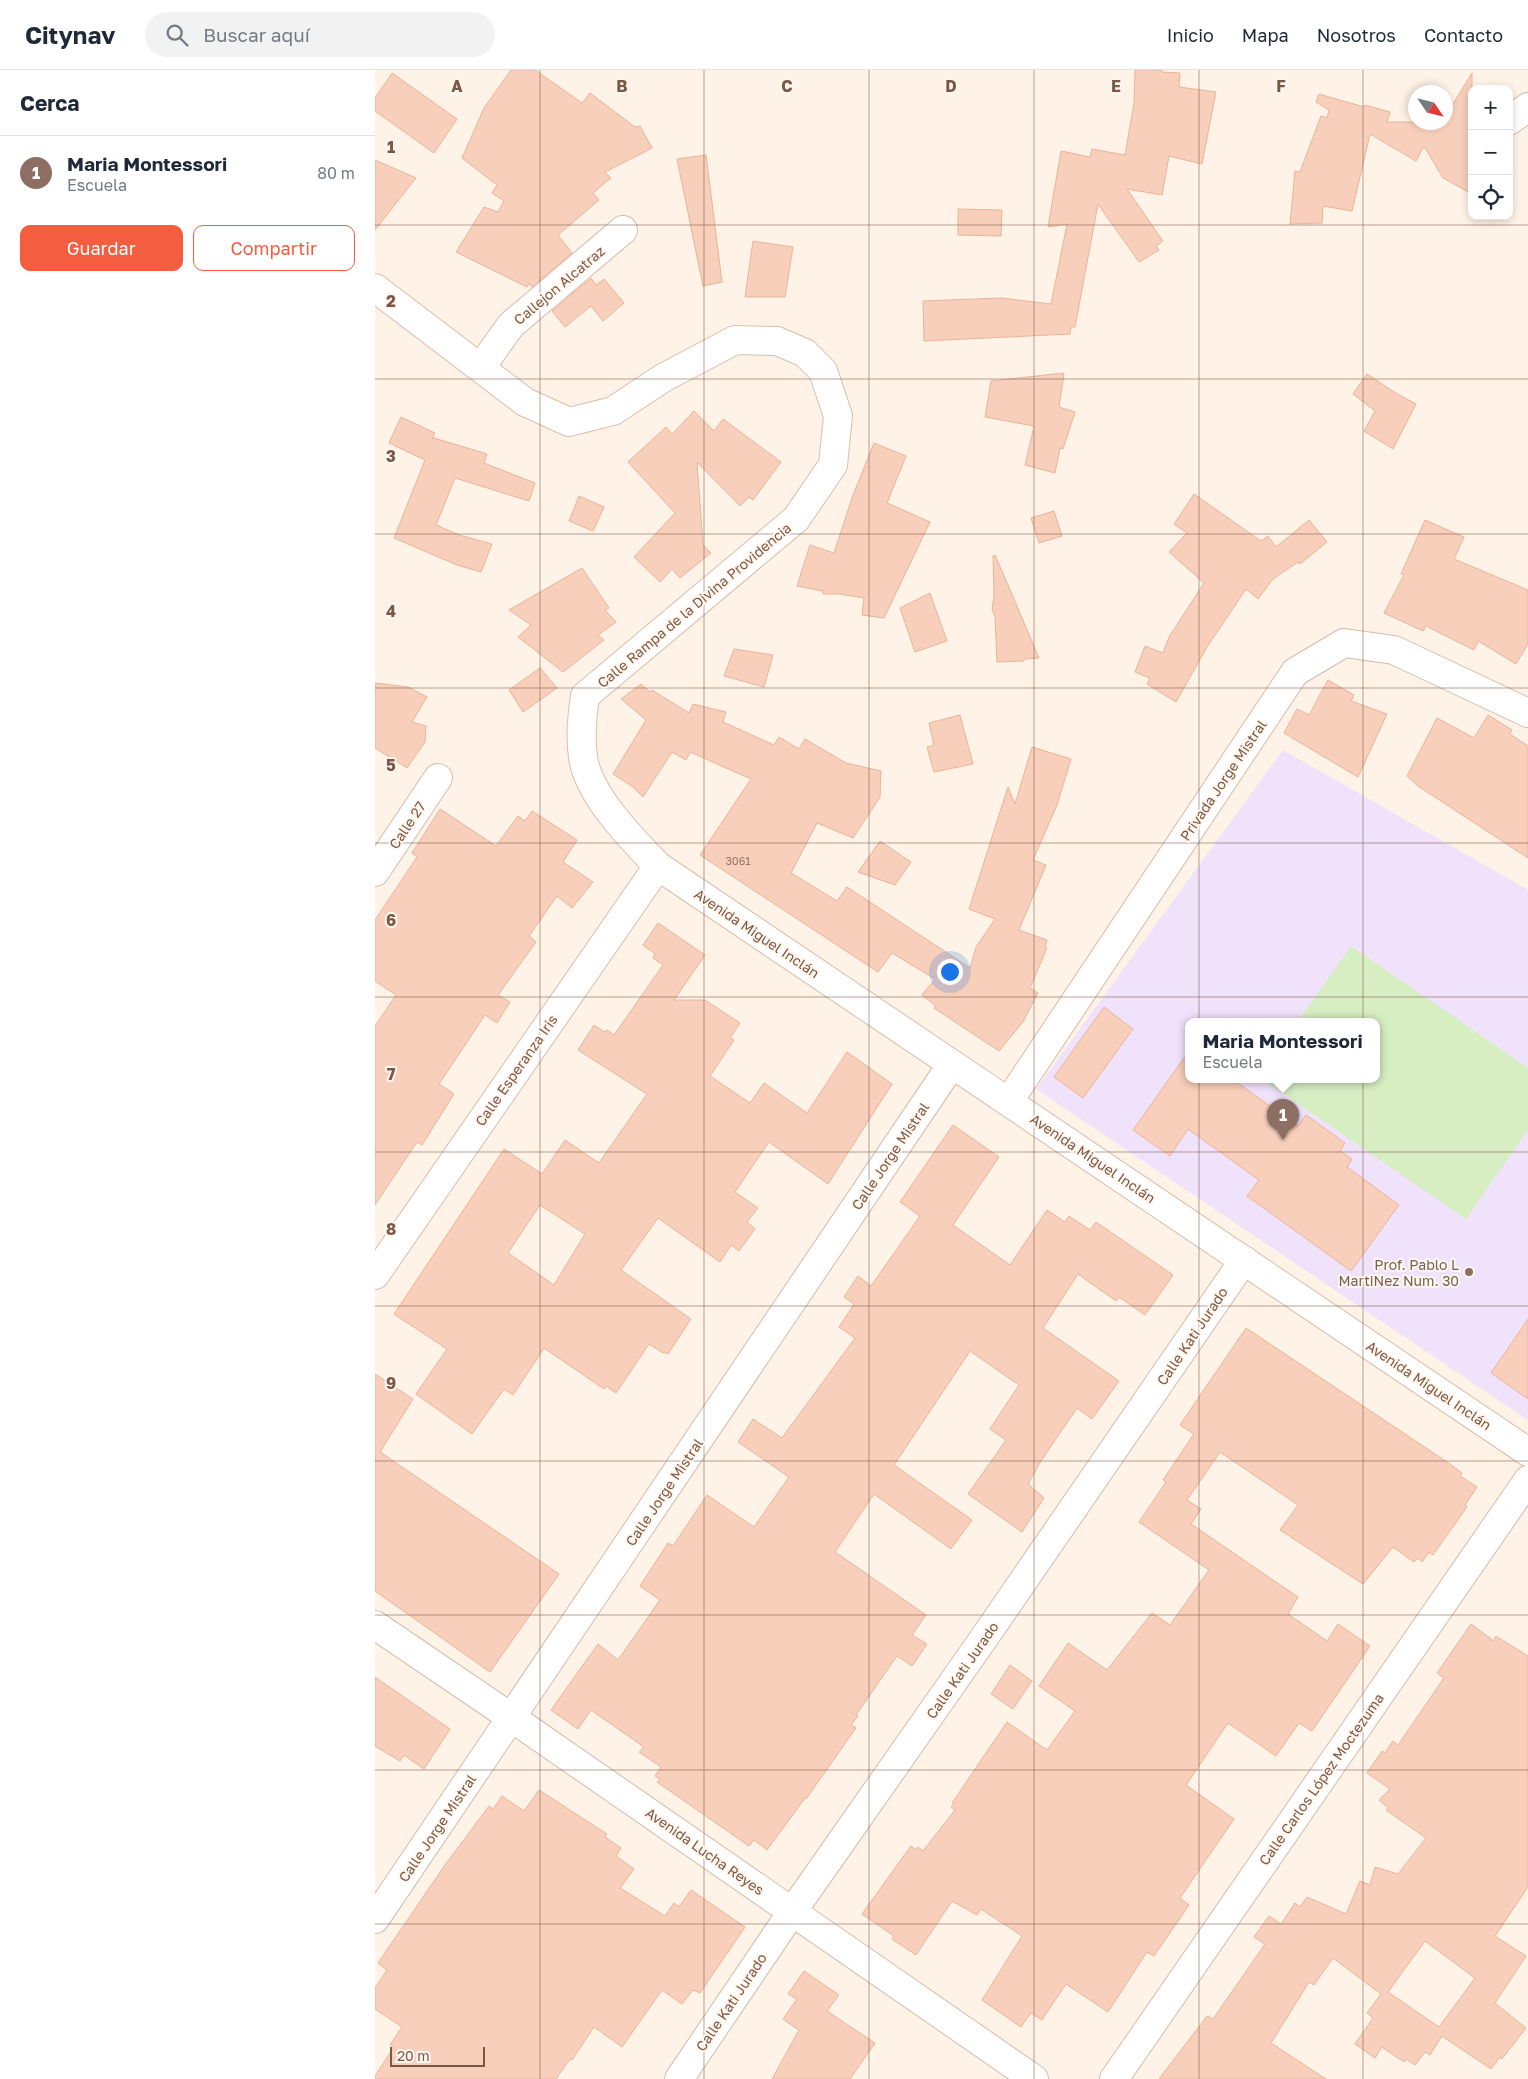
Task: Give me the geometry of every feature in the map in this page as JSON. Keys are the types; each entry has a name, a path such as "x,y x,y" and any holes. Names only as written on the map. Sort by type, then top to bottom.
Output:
{"street":[{"path":"1513,119 1528,107"},
{"name":"Callejon Alcatraz","path":"481,367 511,325 623,230"},
{"name":"Calle Rampa de la Divina Providencia","path":"375,288 525,402 569,422 613,411 663,378 735,340 777,341 805,353 823,371 838,416 833,465 796,519 585,696 581,725 583,759 594,787 619,825 658,866"},
{"name":"Privada Jorge Mistral","path":"1009,1101 1295,672 1344,643 1393,650 1528,713"},
{"name":"Calle 27","path":"375,872 439,778"},
{"name":"Avenida Miguel Inclán","path":"658,866 1528,1452"},
{"name":"Calle Esperanza Iris","path":"375,1275 658,866"},
{"name":"Calle Jorge Mistral","path":"375,1920 952,1064"},
{"name":"Calle Kati Jurado","path":"679,2079 792,1912 979,1646 1244,1260"},
{"name":"Calle Carlos López Moctezuma","path":"1114,2079 1528,1480"},
{"name":"Avenida Lucha Reyes","path":"375,1625 1034,2079"}],"shaded area":[{"path":"1283,750 1528,890 1528,1420 1036,1089"}],"green space":[{"path":"1351,946 1528,1068 1528,1130 1466,1219 1268,1083 1380,1083 1380,1018 1300,1018"}],"building":[{"path":"511,70 535,70 582,103 590,93 635,127 640,126 652,148 605,172 611,178 593,193 599,200 558,235 572,253 532,287 529,283 527,287 456,252 484,207 498,212 504,201 492,193 497,185 462,158 484,108"},
{"path":"1135,70 1162,70 1162,72 1180,73 1179,87 1216,92 1202,164 1169,156 1162,195 1127,189 1163,241 1156,246 1159,250 1139,262 1098,204 1075,327 1071,327 1070,334 924,341 923,301 1001,298 1051,304 1067,224 1048,227 1061,151 1090,157 1092,149 1125,155 1134,103"},
{"path":"392,73 457,119 434,153 375,111 375,98"},
{"path":"1472,73 1472,85 1468,85 1468,192 1443,178 1424,146 1416,161 1370,134 1352,211 1323,206 1322,223 1290,224 1295,171 1300,172 1321,116 1327,118 1329,110 1316,102 1319,94 1364,107 1365,105 1390,112 1387,122 1408,122 1408,130 1453,130 1453,104"},
{"path":"706,155 722,282 703,286 677,159"},
{"path":"375,160 416,178 375,230"},
{"path":"958,209 1002,210 1001,236 958,235"},
{"path":"753,241 793,247 785,297 745,297"},
{"path":"591,278 596,285 604,279 624,303 603,321 591,306 565,327 552,311"},
{"path":"1064,373 1059,407 1075,412 1063,449 1060,448 1055,473 1025,465 1034,426 985,417 991,381"},
{"path":"1367,374 1416,404 1393,449 1364,431 1375,411 1353,394"},
{"path":"694,411 714,431 723,419 781,462 753,500 749,497 740,506 697,462 703,545 711,553 680,578 672,569 660,582 634,557 675,513 628,462 666,427 672,434"},
{"path":"401,417 435,433 432,439 487,454 484,463 535,483 529,501 455,478 436,525 459,535 492,544 481,572 457,565 394,538 425,460 389,443"},
{"path":"874,443 906,456 887,503 930,522 884,618 862,615 864,598 840,594 823,594 823,591 797,586 810,545 834,553 853,495"},
{"path":"1194,494 1261,541 1268,536 1276,547 1309,520 1327,542 1300,564 1298,562 1273,579 1258,599 1246,589 1207,647 1176,702 1147,684 1150,678 1135,672 1145,646 1163,653 1169,637 1204,583 1169,552 1187,533 1174,524"},
{"path":"579,496 604,507 593,531 569,521"},
{"path":"1054,511 1062,536 1039,543 1031,518"},
{"path":"1425,520 1464,537 1454,559 1528,590 1528,644 1516,664 1478,641 1474,650 1426,626 1423,631 1384,613 1404,575 1401,574"},
{"path":"995,555 1039,658 1024,659 1024,661 997,662 995,617 992,609 994,596 993,556"},
{"path":"582,568 609,608 605,610 616,622 598,635 604,640 563,672 518,637 531,625 509,610"},
{"path":"930,593 947,641 915,652 900,608"},
{"path":"734,649 773,655 764,687 724,676"},
{"path":"540,668 557,688 523,712 509,690"},
{"path":"1328,680 1354,695 1351,701 1387,714 1358,777 1284,733 1297,709 1309,715"},
{"path":"375,683 408,687 427,697 412,722 426,726 425,742 407,768 375,748"},
{"path":"641,684 650,692 652,690 689,713 693,704 726,712 723,722 774,745 779,737 799,749 805,739 846,763 881,771 880,797 853,838 817,823 791,873 837,901 847,887 970,968 976,947 995,919 969,909 1008,787 1015,804 1032,747 1071,759 1057,805 1033,860 1046,865 1019,930 1047,940 1045,947 1047,948 1030,988 1038,993 1023,1022 999,1051 934,1008 936,1006 922,995 935,979 892,953 878,972 700,855 751,779 690,752 686,760 672,752 643,797 633,787 613,774 646,720 621,699"},
{"path":"960,715 973,764 934,772 927,747 934,745 929,723"},
{"path":"1488,715 1512,730 1510,734 1528,746 1528,858 1418,786 1407,776 1437,718 1474,738"},
{"path":"440,809 496,846 518,816 525,821 532,811 577,840 563,862 593,882 572,908 557,896 529,936 536,942 498,995 510,1002 497,1023 485,1015 439,1084 454,1094 422,1145 417,1142 375,1205 375,1026 396,995 375,981 375,920 417,857 412,853"},
{"path":"880,841 911,862 895,885 858,872"},
{"path":"658,923 705,955 674,1000 705,1000 740,1023 730,1038 734,1040 710,1076 750,1103 764,1083 807,1113 847,1052 892,1084 828,1184 769,1142 735,1192 758,1208 747,1222 755,1229 739,1251 731,1245 720,1262 658,1218 621,1270 691,1319 668,1354 649,1344 616,1393 606,1386 604,1389 544,1348 513,1395 504,1389 472,1434 416,1394 447,1349 394,1314 504,1149 542,1174 565,1140 599,1163 647,1094 578,1050 594,1025 614,1035 663,965 653,958 655,954 643,945","holes":["540,1205 585,1234 554,1285 508,1253"]},
{"path":"1104,1007 1133,1029 1083,1098 1054,1077"},
{"path":"1185,1057 1185,1083 1238,1083 1298,1126 1306,1115 1345,1143 1340,1151 1352,1159 1347,1167 1399,1205 1351,1271 1247,1196 1259,1180 1188,1129 1170,1156 1133,1130"},
{"path":"953,1125 999,1157 953,1225 1010,1265 1047,1210 1065,1222 1069,1216 1090,1230 1096,1222 1173,1275 1145,1315 1119,1297 1116,1301 1078,1274 1043,1328 1119,1381 1092,1419 1077,1408 1041,1461 1028,1484 1044,1498 1022,1532 968,1494 1006,1440 990,1429 1019,1385 970,1351 894,1465 972,1520 951,1549 874,1494 835,1552 926,1615 912,1635 927,1644 912,1666 897,1656 856,1715 858,1716 851,1725 856,1728 767,1850 754,1840 749,1846 657,1782 660,1779 655,1776 661,1767 639,1752 644,1747 591,1710 578,1729 551,1710 598,1644 618,1660 660,1600 640,1586 668,1543 673,1546 707,1495 754,1527 789,1477 738,1442 753,1419 782,1438 855,1338 839,1327 854,1304 844,1297 858,1276 871,1286 920,1216 900,1202"},
{"path":"1528,1319 1528,1399 1491,1373"},
{"path":"1246,1328 1450,1464 1462,1473 1460,1476 1477,1487 1465,1505 1467,1507 1433,1555 1429,1552 1422,1562 1418,1558 1414,1562 1393,1547 1363,1584 1280,1530 1298,1505 1220,1452 1187,1500 1201,1509 1191,1524 1298,1597 1288,1614 1327,1641 1338,1624 1370,1646 1312,1731 1299,1723 1276,1756 1228,1723 1186,1785 1234,1819 1180,1898 1189,1905 1154,1956 1147,1952 1108,2012 1066,1984 1042,2020 1031,2013 1021,2027 982,2000 1022,1936 981,1909 977,1915 952,1901 916,1955 892,1939 894,1936 862,1914 911,1846 916,1850 918,1847 923,1851 955,1810 951,1807 954,1804 952,1803 1007,1722 1047,1750 1075,1711 1039,1686 1068,1643 1107,1670 1152,1613 1170,1625 1209,1570 1139,1522 1166,1482 1163,1480 1194,1434 1180,1425"},
{"path":"375,1374 413,1399 380,1452 559,1574 490,1672 375,1591"},
{"path":"1471,1624 1494,1641 1496,1636 1528,1656 1528,1887 1495,1936 1526,1956 1495,2003 1526,2028 1502,2059 1500,2057 1491,2069 1442,2036 1430,2055 1425,2052 1415,2065 1406,2059 1404,2062 1382,2047 1375,2058 1355,2044 1373,2018 1367,2013 1381,1994 1333,1958 1314,1985 1309,1982 1271,2043 1326,2079 1159,2079 1207,2016 1213,2019 1265,1944 1254,1937 1269,1916 1281,1924 1295,1903 1300,1907 1307,1897 1346,1914 1360,1881 1370,1885 1375,1867 1398,1874 1426,1838 1386,1810 1388,1808 1379,1800 1390,1789 1367,1773 1382,1751 1385,1753 1393,1741 1398,1745 1444,1678 1437,1673","holes":["1425,1941 1475,1978 1439,2027 1388,1992"]},
{"path":"1010,1665 1032,1681 1013,1709 991,1694"},
{"path":"375,1677 450,1729 424,1769 404,1755 400,1761 375,1746"},
{"path":"539,1790 607,1834 605,1837 621,1848 616,1856 634,1869 620,1888 665,1916 674,1903 679,1907 691,1890 745,1927 700,1993 693,1990 682,2004 662,1990 622,2047 594,2027 572,2060 570,2059 556,2079 375,2079 375,2076 394,2047 390,2045 402,2027 375,2009 375,1988 387,1970 378,1963 445,1865 489,1806 493,1809 502,1796 524,1811"},
{"path":"804,1971 839,1995 827,2011 875,2043 850,2079 772,2079 799,2030 783,2019 797,1999 788,1994"}],"place":[{"name":"Maria Montessori","path":"1283,1140"},
{"name":"Prof. Pablo L MartiNez Num. 30","path":"1469,1272"}]}
